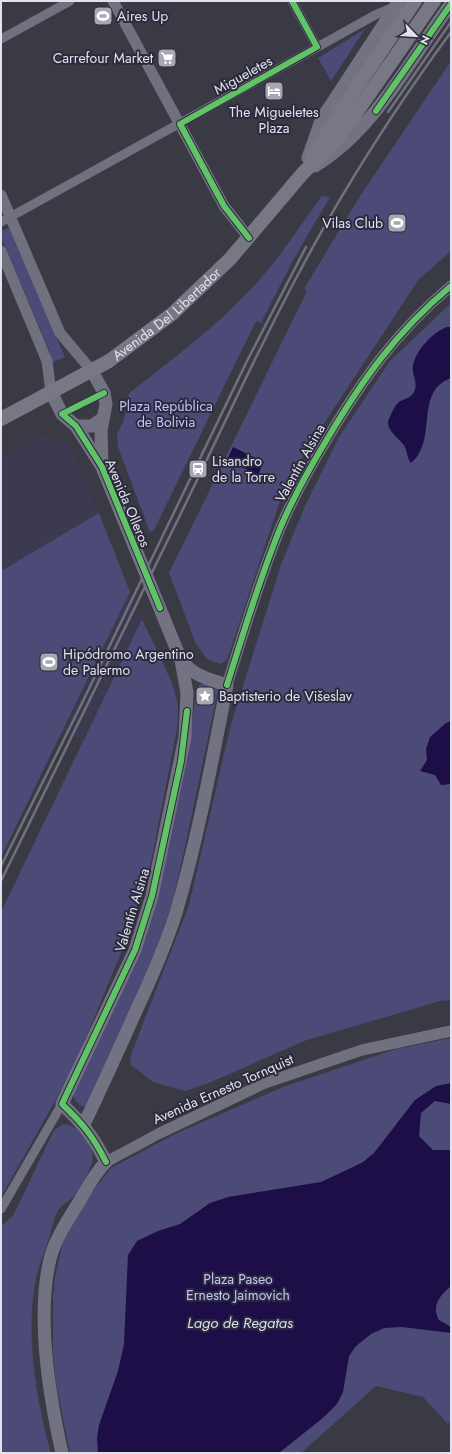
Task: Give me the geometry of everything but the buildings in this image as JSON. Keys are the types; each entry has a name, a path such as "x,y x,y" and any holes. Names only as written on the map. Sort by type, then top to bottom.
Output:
{"main road":[{"name":"Avenida Del Libertador","path":"303,173 324,136 415,1"},
{"name":"Avenida Del Libertador","path":"1,419 92,371 109,360 172,314 210,280 249,238 303,173 333,143 347,126 434,1"},
{"name":"Avenida Del Libertador","path":"303,173 322,118 396,4"},
{"name":"Avenida Del Libertador","path":"303,173 343,147 359,131 376,111 451,4"},
{"name":"Avenida Olleros","path":"92,371 104,393 106,404 100,444 102,467"},
{"name":"Avenida Olleros","path":"51,392 62,414 76,426 102,467 182,660 191,670 207,678 228,685"},
{"path":"76,426 92,426 103,418"},
{"name":"Valentín Alsina","path":"62,1104 135,950 150,902 180,761 187,711 187,693 182,660"},
{"path":"187,693 190,685 195,681 207,678"},
{"name":"Valentín Alsina","path":"84,1124 106,1080 163,950 175,913 192,847 228,685"},
{"path":"62,1104 84,1124 96,1142 106,1162 93,1177 58,1237 50,1259 47,1279 45,1319 49,1381 62,1453"}],"street":[{"path":"1,40 70,1"},
{"path":"113,1 224,206 249,238"},
{"path":"292,1 317,47"},
{"name":"Migueletes","path":"5,220 396,4"},
{"name":"Avenida Olleros","path":"1,195 5,220 60,333 92,371"},
{"name":"Avenida Olleros","path":"1,251 47,361 51,392"},
{"name":"Valentín Alsina","path":"228,685 274,543 290,506 310,467 357,390 383,353 410,323 451,286"},
{"name":"Avenida Ernesto Tornquist","path":"106,1162 160,1132 265,1083 362,1050 451,1031"},
{"path":"1,1209 62,1104"}],"shaded area":[{"path":"43,435 53,441 68,442 99,513 1,571 1,459"},
{"path":"130,592 142,619 82,740 63,733"}],"green space":[{"path":"365,29 331,81 318,58"},
{"path":"451,61 451,251 419,279 287,480 227,660 220,664 207,659 196,644 169,573 307,291 304,289 360,196"},
{"name":"Plaza República de Bolivia","path":"322,196 330,197 292,262 261,323 256,321 154,530 150,532 118,447 117,434 124,420 129,393 201,336 235,306 273,263"},
{"path":"9,228 65,357 52,363 49,350 1,237 1,231"},
{"path":"451,303 451,1000 440,1001 304,1041 209,1083 185,1091 153,1082 131,1065 130,1057 189,905 231,724 281,565 304,508 339,437 390,361"},
{"name":"Hipódromo Argentino de Palermo","path":"99,513 130,592 1,857 1,571"},
{"path":"142,619 172,683 178,704 177,729 151,862 123,948 73,1069 1,1197 1,912"},
{"path":"209,683 216,685 218,690 172,904 155,953 89,1103 85,1107 79,1105 72,1095 134,959 191,737 196,688 201,684"},
{"name":"Plaza Paseo Ernesto Jaimovich","path":"451,1038 451,1418 448,1424 423,1397 376,1386 301,1453 70,1453 56,1383 53,1351 53,1297 55,1277 63,1242 89,1196 111,1168 175,1134 283,1087 396,1049"},
{"path":"63,1124 69,1125 81,1132 92,1149 93,1156 91,1166 78,1191 71,1199 60,1207 57,1212 37,1273 33,1299 32,1344 34,1367 41,1411 51,1453 1,1453 1,1226 13,1216 54,1130"}],"water":[{"path":"447,327 451,327 451,378 440,385 433,394 429,405 424,442 419,453 411,463 405,446 395,436 389,427 388,421 397,404 409,397 414,392 416,385 413,365 418,353 431,337"},
{"path":"233,447 264,462 257,477 252,472 227,460"},
{"path":"451,721 451,784 441,785 435,775 420,771 427,760 426,749 430,737 446,723"},
{"name":"Lago de Regatas","path":"451,1083 451,1104 435,1101 421,1113 419,1136 433,1150 451,1150 451,1286 440,1297 436,1305 436,1310 439,1320 451,1327 451,1333 402,1327 384,1328 371,1334 356,1346 349,1356 343,1392 337,1404 324,1417 279,1453 98,1453 97,1438 99,1425 118,1371 124,1344 128,1255 137,1241 158,1231 180,1224 210,1203 228,1197 321,1182 363,1162 374,1153 415,1100 436,1086"}],"railway":[{"path":"388,112 451,22"},
{"path":"1,881 256,357 301,269 353,177 391,118 451,32"},
{"path":"1,866 84,699 247,361 306,247"}],"cycle path":[{"path":"249,238 224,206 180,124 317,47 292,1"},
{"path":"376,111 451,4"},
{"path":"227,685 267,561 297,491 311,466 339,419 381,358 413,321 451,286"},
{"path":"104,393 62,414 76,426 102,467 160,608"},
{"path":"106,1162 97,1145 87,1131 62,1104 135,950 152,896 181,761 187,711"}],"place":[{"name":"Aires Up","path":"103,16"},
{"name":"Carrefour Market","path":"167,58"},
{"name":"The Migueletes Plaza","path":"274,91"},
{"name":"Vilas Club","path":"397,223"},
{"name":"Lisandro de la Torre","path":"198,469"},
{"name":"Hipódromo Argentino de Palermo","path":"49,662"},
{"name":"Baptisterio de Višeslav","path":"205,696"}]}
